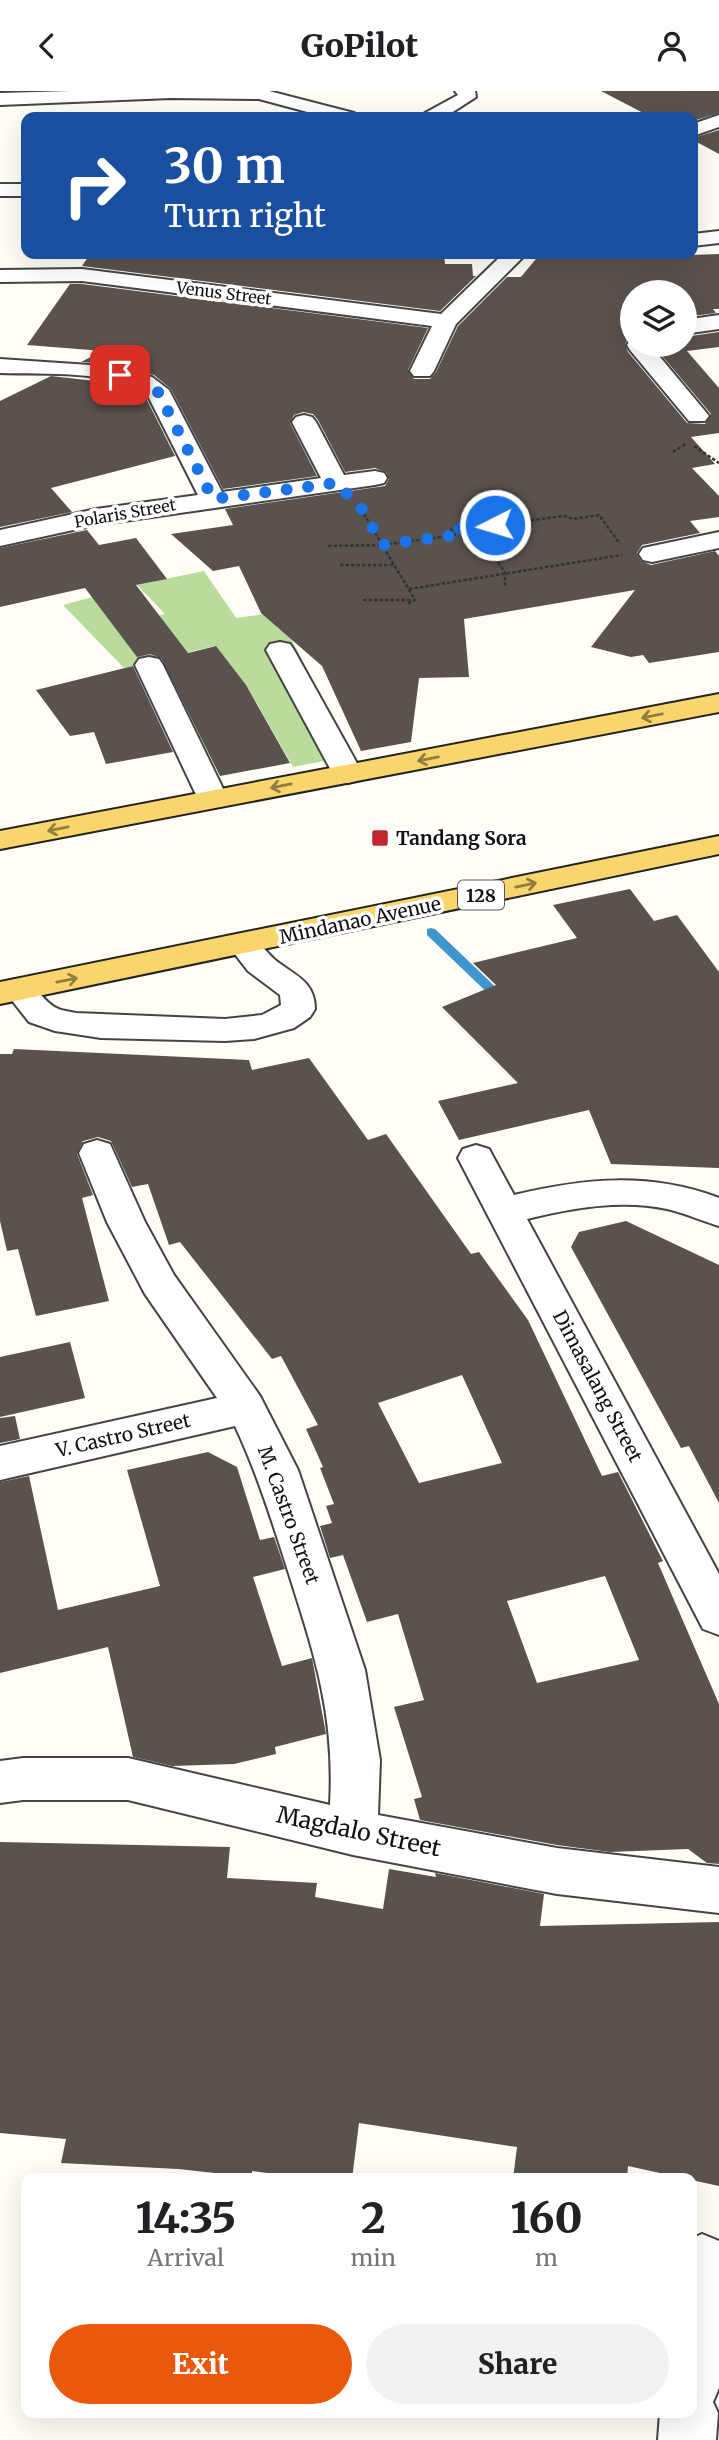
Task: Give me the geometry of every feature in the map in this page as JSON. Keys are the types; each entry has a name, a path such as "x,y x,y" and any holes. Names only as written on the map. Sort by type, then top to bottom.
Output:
{"main road":[{"path":"0,840 719,703"},
{"name":"Mindanao Avenue","path":"10,991 244,945 719,845"}],"street":[{"path":"441,112 467,97 464,91"},
{"path":"2,99 170,93 261,93 329,112"},
{"path":"698,129 719,121"},
{"path":"0,190 21,190"},
{"path":"698,239 719,237"},
{"path":"422,371 446,321 510,259"},
{"name":"Venus Street","path":"0,277 82,275 446,321"},
{"path":"697,326 719,323"},
{"path":"648,357 697,415"},
{"path":"0,366 120,375 141,379 153,386 213,499"},
{"path":"304,422 336,483"},
{"name":"Polaris Street","path":"0,538 96,517 375,478"},
{"path":"652,554 719,541"},
{"path":"280,650 348,774"},
{"path":"149,665 213,799"},
{"path":"10,991 40,1014 53,1020 88,1026 225,1030 247,1029 287,1019 298,1009 299,997 295,989 256,961 244,945"},
{"name":"M. Castro Street","path":"97,1153 126,1222 159,1283 246,1408 276,1469 342,1669 356,1760 354,1833"},
{"name":"Dimasalang Street","path":"476,1158 719,1616"},
{"path":"504,1211 598,1191 651,1192 719,1213"},
{"name":"V. Castro Street","path":"0,1463 246,1408"},
{"name":"Magdalo Street","path":"0,1782 23,1779 128,1779 354,1833 557,1871 719,1890"},
{"path":"697,2329 704,2263"},
{"path":"687,2440 689,2418"}],"path":[{"path":"673,452 689,442 719,463"},
{"path":"336,483 361,508 415,600"},
{"path":"328,546 383,545 455,535 451,530 487,524 599,515 626,554 409,589"},
{"path":"486,544 505,573 505,587"},
{"path":"340,565 395,565"},
{"path":"363,600 415,600"},
{"path":"407,604 415,600"}],"green space":[{"path":"204,571 236,618 278,612 350,756 293,767 249,690 214,646 124,668 63,605 96,596 125,626 165,614 137,585"}],"building":[{"path":"601,91 719,91 719,113 698,119 698,112 641,112"},
{"path":"719,130 719,154 698,143 698,136"},
{"path":"719,254 719,309 713,309 716,313 697,315 697,280 620,280 620,357 632,357 687,423 705,424 711,414 663,357 692,357 719,388 719,433 691,437 715,464 692,468 719,496 719,517 690,521 700,533 642,545 637,553 641,561 651,565 715,551 719,556 719,652 649,663 643,655 631,657 591,647 635,590 464,619 469,677 419,678 411,742 361,751 322,666 261,613 239,566 213,571 171,534 233,525 225,509 385,486 389,479 386,472 375,468 345,472 318,420 313,414 303,412 294,415 290,423 317,476 223,489 171,389 154,375 106,363 81,362 103,351 27,345 70,284 82,284 428,328 408,370 414,379 430,379 458,326 507,277 521,277 536,259 698,259 698,255"},
{"path":"87,259 444,259 445,264 472,264 473,276 476,276 440,311 82,266"},
{"path":"719,332 719,347 697,350 697,335"},
{"path":"51,376 113,383 145,396 175,456 51,488 72,512 0,527 0,401"},
{"path":"87,530 99,545 136,538 167,579 136,585 188,653 216,646 246,685 290,763 220,776 161,658 150,654 137,657 85,588 0,607 0,548"},
{"path":"133,666 173,752 106,764 94,732 70,736 36,690"},
{"path":"630,889 654,921 677,915 719,972 719,1168 611,1164 589,1110 459,1140 438,1101 518,1083 442,1007 496,985 473,963 577,938 553,905"},
{"path":"14,1049 249,1060 252,1070 309,1058 368,1140 386,1134 471,1254 479,1252 528,1320 602,1476 618,1472 663,1561 658,1563 719,1704 719,1864 707,1863 688,1849 610,1852 420,1820 414,1799 422,1797 394,1707 424,1700 398,1614 367,1622 343,1555 330,1558 320,1526 332,1523 326,1506 334,1504 320,1468 323,1467 306,1429 318,1425 281,1356 272,1359 180,1242 169,1245 148,1184 132,1187 111,1141 98,1137 83,1141 77,1154 93,1195 82,1198 109,1301 36,1316 18,1249 7,1251 0,1221 0,1054 12,1054","holes":["462,1375 502,1463 419,1483 378,1403","605,1576 639,1660 537,1683 507,1601"]},
{"path":"626,1221 719,1265 719,1503 689,1446 681,1448 571,1247 579,1232"},
{"path":"70,1342 85,1398 0,1417 0,1357"},
{"path":"15,1416 20,1439 0,1443 0,1418"},
{"path":"208,1452 237,1467 260,1540 274,1537 285,1569 253,1577 282,1666 312,1658 326,1734 275,1747 276,1754 234,1764 172,1766 133,1757 108,1647 0,1673 0,1482 29,1476 58,1610 160,1586 127,1470"},
{"path":"0,1842 230,1847 227,1878 317,1883 315,1897 383,1909 389,1869 436,1877 435,1873 544,1894 540,1926 719,1922 719,2186 697,2181 697,2173 660,2173 628,2166 627,2173 514,2173 517,2147 359,2123 353,2173 215,2173 61,2163 66,2139 0,2133"}],"waterway":[{"path":"431,932 501,999"}],"place":[{"name":"Tandang Sora","path":"380,838"}],"route":[{"path":"120,375 141,379 157,390 213,499 336,483 361,508 383,545 455,535 451,530 495,525"}]}
